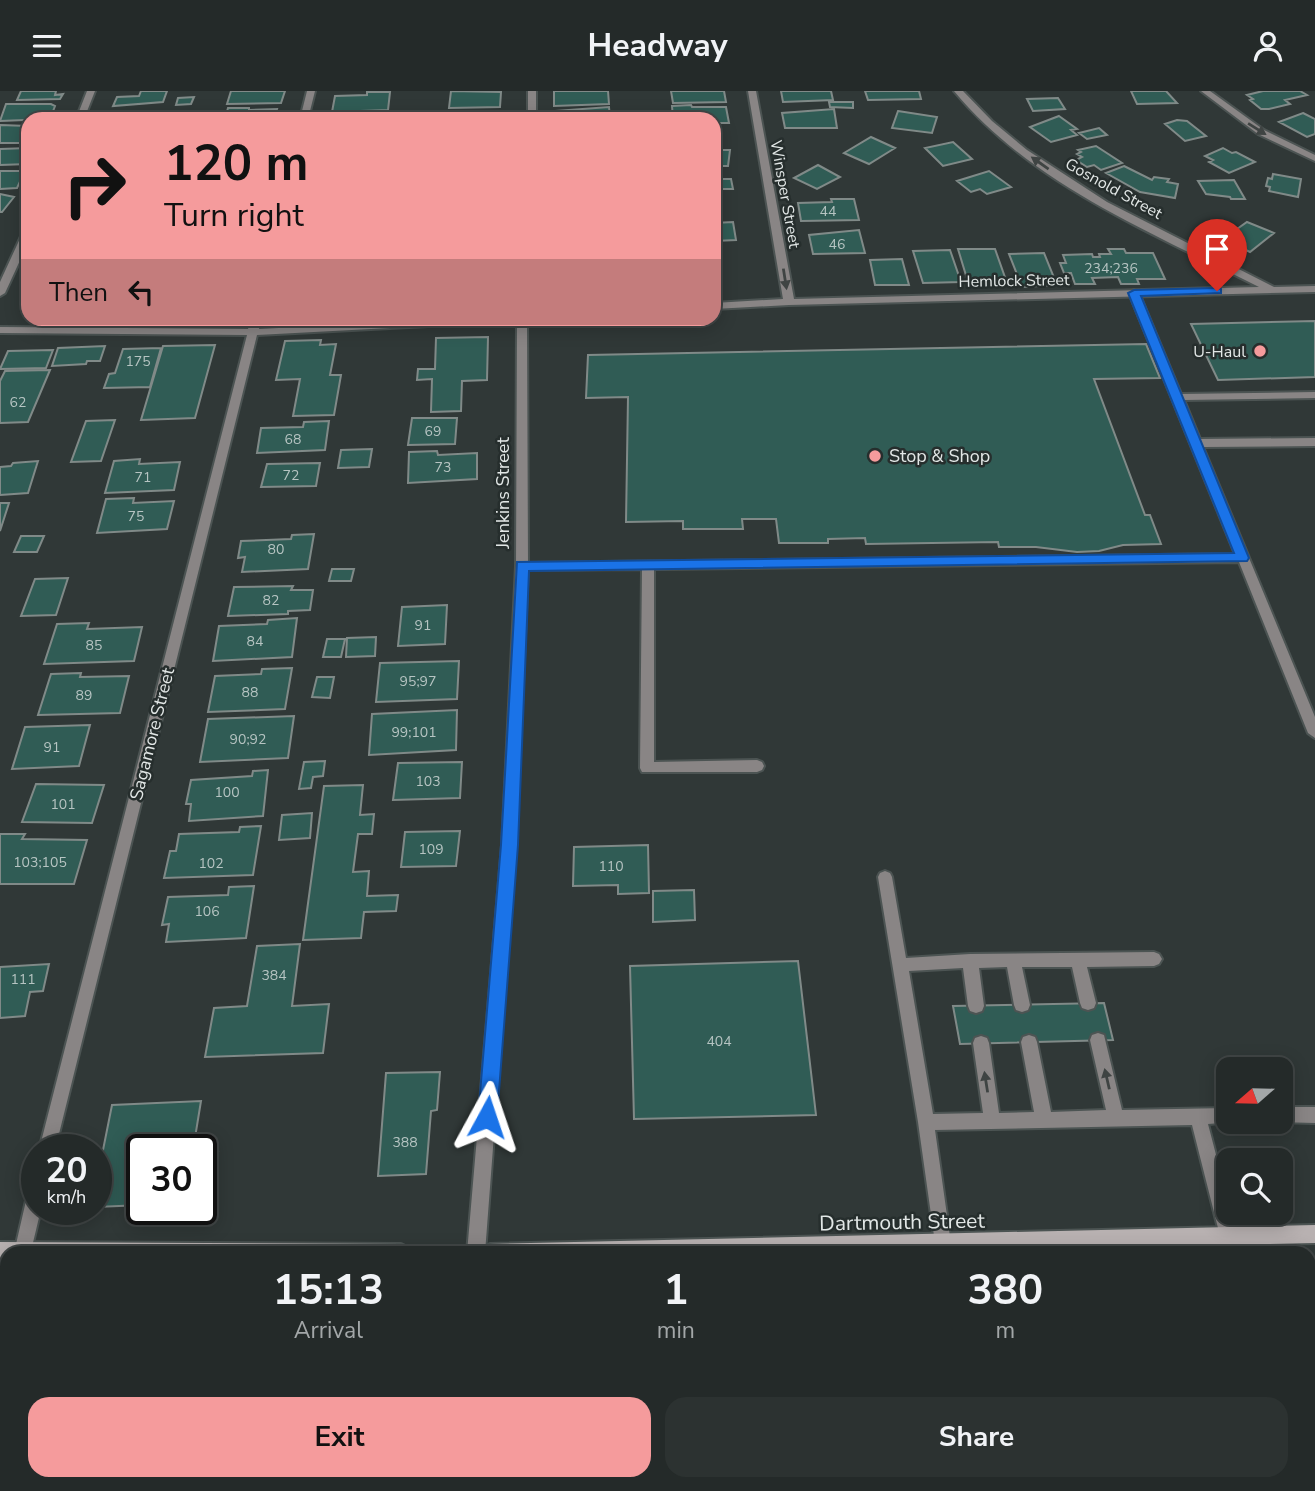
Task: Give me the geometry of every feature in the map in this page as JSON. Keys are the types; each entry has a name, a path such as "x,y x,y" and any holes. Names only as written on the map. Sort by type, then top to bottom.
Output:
{"main road":[{"name":"Dartmouth Street","path":"841,1246 1315,1234"}],"street":[{"path":"83,112 91,91"},
{"path":"306,112 311,91"},
{"path":"531,112 532,91"},
{"name":"Winsper Street","path":"752,91 789,302"},
{"name":"Gosnold Street","path":"958,91 993,128 1051,172 1272,290"},
{"path":"1205,91 1261,132 1315,158"},
{"path":"0,293 21,247"},
{"name":"Hemlock Street","path":"721,306 1315,289"},
{"path":"1134,293 1315,733"},
{"path":"0,330 204,326"},
{"name":"Sagamore Street","path":"51,1134 255,326"},
{"name":"Jenkins Street","path":"478,1246 509,845 522,566 522,326"},
{"path":"1177,397 1315,395"},
{"path":"1196,443 1315,442"},
{"path":"522,566 1242,558"},
{"path":"648,565 647,768 757,766"},
{"path":"885,877 926,1122 942,1244"},
{"path":"900,965 970,961 1154,959"},
{"path":"970,961 976,1006"},
{"path":"1013,961 1022,1005"},
{"path":"1078,961 1088,1003"},
{"path":"1098,1040 1116,1118"},
{"path":"1029,1042 1044,1120"},
{"path":"981,1043 992,1121"},
{"path":"1293,1115 1315,1115"},
{"path":"926,1122 1216,1116"},
{"path":"1198,1117 1228,1236"},
{"path":"23,1246 29,1225"}],"building":[{"path":"21,91 56,91 55,95 63,94 60,99 17,100"},
{"path":"141,91 167,91 163,102 113,106 117,97 139,96"},
{"path":"231,91 285,91 281,103 227,104"},
{"path":"451,91 501,92 500,107 449,108"},
{"path":"554,91 608,91 609,104 554,106"},
{"path":"671,91 724,91 726,102 673,103"},
{"path":"781,91 831,91 833,100 783,102"},
{"path":"865,91 919,91 921,99 868,100"},
{"path":"1131,91 1166,91 1177,103 1137,104"},
{"path":"1263,91 1300,91 1307,95 1285,100 1290,104 1261,109 1247,95"},
{"path":"367,92 390,92 388,110 332,112 335,96 367,95"},
{"path":"194,97 191,104 176,105 178,98"},
{"path":"1058,98 1065,109 1033,111 1027,99"},
{"path":"829,102 853,102 853,108 830,107"},
{"path":"6,104 55,106 53,112 21,112 21,120 0,121"},
{"path":"672,106 726,107 729,123 721,123 721,112 672,112"},
{"path":"609,107 609,112 556,112"},
{"path":"228,108 277,109 276,112 227,112"},
{"path":"834,109 837,128 785,128 782,113"},
{"path":"898,111 937,117 932,133 892,128"},
{"path":"1303,113 1315,119 1315,134 1307,137 1279,122"},
{"path":"1059,116 1077,129 1071,130 1077,135 1051,142 1030,127"},
{"path":"1177,120 1187,121 1206,136 1185,141 1165,124"},
{"path":"0,125 21,126 21,143 0,143"},
{"path":"1099,128 1107,135 1087,139 1079,133"},
{"path":"871,137 895,148 869,164 844,153"},
{"path":"953,142 972,159 943,166 925,148"},
{"path":"1096,146 1122,163 1101,170 1094,165 1087,167 1076,160 1082,157 1077,154 1081,152 1078,150"},
{"path":"21,148 21,164 0,165 0,149"},
{"path":"1223,148 1255,162 1229,173 1209,162 1213,160 1205,156"},
{"path":"721,150 730,150 728,166 721,166"},
{"path":"818,165 840,177 817,189 794,178"},
{"path":"1124,166 1152,180 1154,177 1169,179 1167,182 1178,184 1175,198 1140,192 1106,173"},
{"path":"0,171 21,171 17,188 0,189"},
{"path":"989,171 1011,187 987,194 980,189 971,192 957,181"},
{"path":"1273,174 1301,179 1298,197 1269,191 1270,187 1266,186 1268,178 1272,179"},
{"path":"721,179 731,179 733,189 721,189"},
{"path":"1234,180 1245,199 1206,194 1198,181"},
{"path":"0,194 14,197 2,212 0,212"},
{"path":"831,199 854,199 859,220 801,221 798,203 832,202"},
{"path":"733,222 736,240 721,241 721,223"},
{"path":"1247,222 1274,233 1250,252 1223,239"},
{"path":"859,230 865,253 813,254 809,235"},
{"path":"958,249 995,249 1007,283 987,286 985,282 968,282"},
{"path":"1108,249 1124,249 1126,253 1153,253 1165,279 1137,279 1139,284 1121,284 1118,277 1092,278 1095,284 1075,284 1071,273 1064,273 1060,263 1066,263 1063,255 1092,254 1093,257 1100,257 1099,254 1111,254"},
{"path":"950,250 961,282 923,283 913,251"},
{"path":"1044,253 1057,285 1022,287 1009,254"},
{"path":"902,259 909,285 875,285 870,260"},
{"name":"U-Haul","path":"1315,321 1315,377 1218,380 1191,324"},
{"path":"488,337 487,380 462,381 461,411 431,412 432,379 417,380 418,369 435,369 436,338"},
{"path":"321,340 320,345 336,344 330,375 341,375 334,415 293,416 300,379 276,380 285,341"},
{"name":"Stop & Shop","path":"1146,344 1160,378 1094,379 1145,515 1150,515 1161,544 1123,545 1099,551 999,547 998,542 866,544 865,538 828,539 828,543 779,543 776,519 742,519 743,529 683,529 683,521 626,522 628,397 586,398 588,355"},
{"path":"215,345 195,418 141,420 163,346"},
{"path":"105,346 100,361 52,366 58,348"},
{"path":"161,348 150,387 104,388 109,374 115,373 123,349"},
{"path":"53,350 46,368 0,369 8,351"},
{"path":"50,370 28,422 0,423 0,381 5,371"},
{"path":"412,418 457,418 455,444 408,445"},
{"path":"115,420 101,461 71,462 86,421"},
{"path":"329,421 325,450 257,453 261,428 303,427 304,422"},
{"path":"372,449 369,467 338,468 341,450"},
{"path":"437,451 438,455 477,453 477,479 408,483 409,452"},
{"path":"140,459 139,464 180,462 174,490 105,493 114,461"},
{"path":"38,461 28,493 0,495 0,467"},
{"path":"320,463 316,486 261,487 267,464"},
{"path":"134,498 133,503 174,501 167,529 97,533 106,499"},
{"path":"0,503 9,503 0,531"},
{"path":"314,534 308,569 242,572 245,557 238,558 241,541 291,539 292,535"},
{"path":"21,536 44,536 37,552 14,552"},
{"path":"332,569 354,569 351,581 329,581"},
{"path":"68,578 56,615 21,616 35,579"},
{"path":"293,586 291,590 313,590 310,610 288,611 288,614 228,616 234,587"},
{"path":"447,605 445,644 398,646 402,607"},
{"path":"297,618 292,657 213,661 219,626 267,624 268,620"},
{"path":"89,623 87,629 142,627 134,661 44,664 57,624"},
{"path":"376,637 375,656 346,657 347,638"},
{"path":"327,639 345,639 341,657 323,657"},
{"path":"459,661 457,699 376,702 380,663"},
{"path":"292,668 285,709 208,712 215,676 261,674 262,669"},
{"path":"81,673 80,677 129,676 120,713 38,715 51,674"},
{"path":"317,677 334,677 330,698 312,697"},
{"path":"457,710 456,750 369,755 372,714"},
{"path":"294,716 288,758 200,762 208,719"},
{"path":"90,725 79,766 12,769 25,727"},
{"path":"325,761 323,776 313,777 311,788 299,789 304,762"},
{"path":"462,762 460,798 393,800 398,763"},
{"path":"268,770 263,816 189,821 191,804 186,804 191,780 252,776 253,771"},
{"path":"36,784 104,785 92,823 22,822"},
{"path":"363,785 360,815 374,814 372,834 358,834 353,872 369,871 367,896 398,895 396,911 364,912 361,938 303,940 324,786"},
{"path":"312,813 310,838 279,840 282,815"},
{"path":"261,826 253,875 164,878 170,851 176,851 179,834 239,832 240,827"},
{"path":"460,831 456,866 401,867 405,832"},
{"path":"0,834 25,834 22,839 87,840 74,884 0,884"},
{"path":"648,845 649,893 618,894 618,885 573,886 574,847"},
{"path":"254,886 246,938 166,942 169,924 162,925 168,897 228,895 229,887"},
{"path":"694,890 695,920 653,922 653,891"},
{"path":"300,944 292,1006 329,1004 323,1053 205,1057 214,1008 247,1006 257,946"},
{"path":"798,961 816,1115 634,1119 630,966"},
{"path":"49,964 43,991 30,992 25,1016 0,1018 0,967"},
{"path":"1104,1003 1113,1040 960,1044 953,1006"},
{"path":"440,1072 437,1110 431,1111 426,1174 378,1176 386,1073"},
{"path":"201,1101 196,1134 126,1134 126,1206 112,1206 112,1134 106,1134 112,1105"}],"place":[{"name":"U-Haul","path":"1260,351"},
{"name":"Stop & Shop","path":"875,456"}],"route":[{"path":"487,1117 509,845 522,566 1242,558 1134,293 1217,291"}]}
